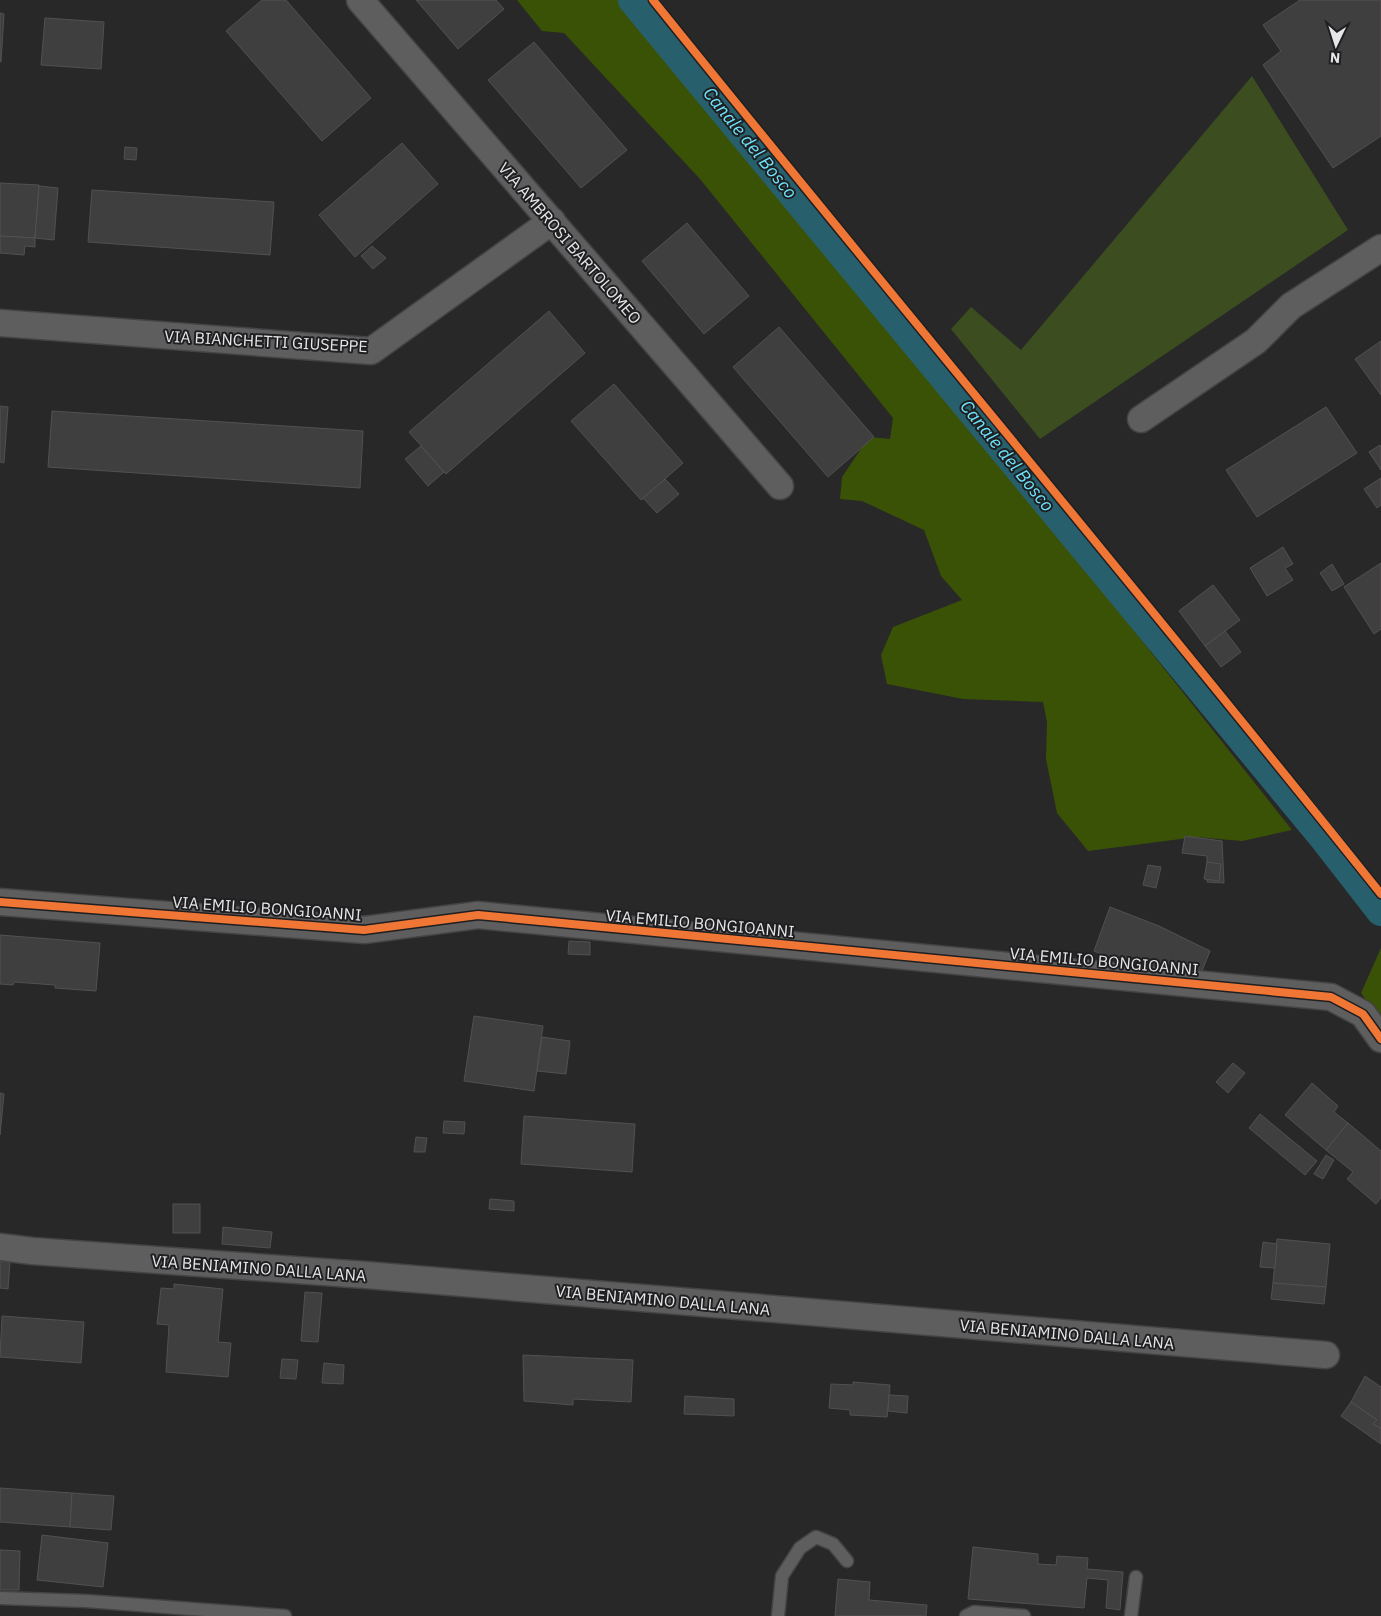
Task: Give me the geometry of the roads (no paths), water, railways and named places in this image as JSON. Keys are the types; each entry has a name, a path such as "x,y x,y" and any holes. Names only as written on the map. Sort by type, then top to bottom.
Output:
{"street":[{"name":"VIA AMBROSI BARTOLOMEO","path":"360,0 780,486"},
{"name":"VIA BIANCHETTI GIUSEPPE","path":"0,323 371,351 552,221"},
{"path":"1141,419 1256,342 1291,306 1381,248"},
{"name":"VIA EMILIO BONGIOANNI","path":"0,902 364,930 478,915 1311,995 1330,997 1363,1014 1381,1039"},
{"name":"VIA BENIAMINO DALLA LANA","path":"0,1247 32,1251 376,1276 1326,1355"}],"lane":[{"path":"778,1616 782,1576 800,1548 816,1537 834,1544 847,1561"},
{"path":"1130,1616 1136,1577"},
{"path":"0,1598 285,1616"},
{"path":"966,1616 974,1612 1024,1616"}],"waterway":[{"name":"Canale del Bosco","path":"633,0 1325,839 1381,911"}]}
